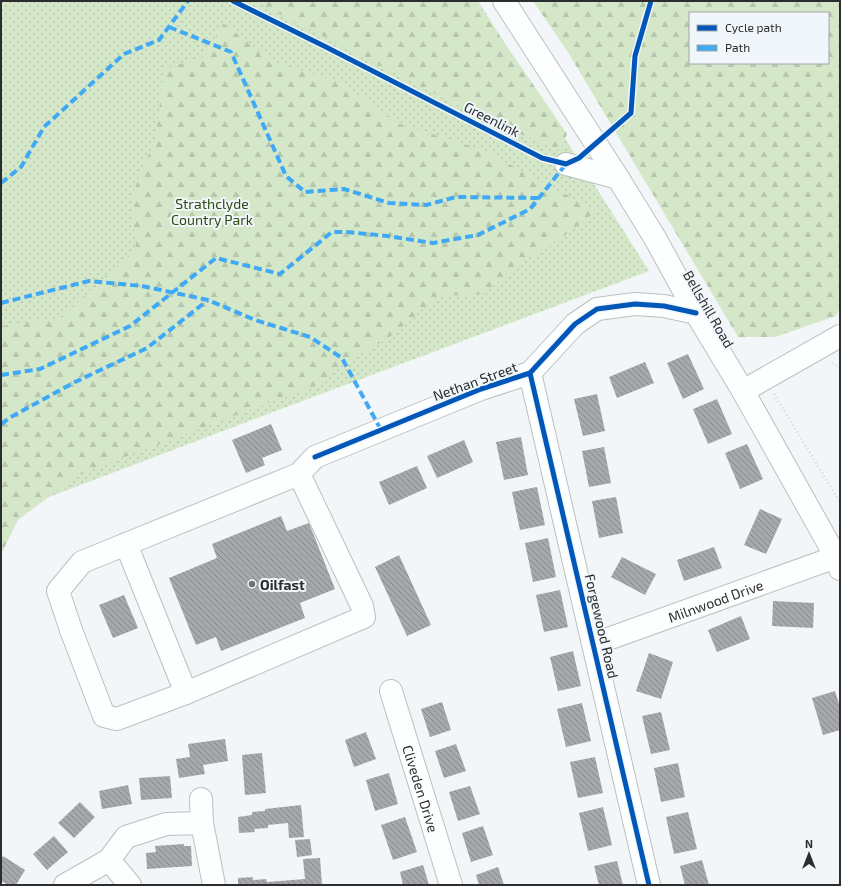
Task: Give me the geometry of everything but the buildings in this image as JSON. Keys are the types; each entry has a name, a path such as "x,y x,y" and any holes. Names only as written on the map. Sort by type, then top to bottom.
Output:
{"street":[{"name":"Bellshill Road","path":"504,1 655,238 696,313 743,391 838,563"},
{"path":"566,164 618,178"},
{"name":"Nethan Street","path":"299,474 315,457 481,389 530,373 575,324 597,310 635,304 664,306 696,313"},
{"path":"743,391 840,336"},
{"name":"Forgewood Road","path":"530,373 649,885"},
{"path":"299,474 362,606 364,617 186,692 117,719 104,716 58,592 82,562 299,474"},
{"path":"126,544 186,692"},
{"name":"Milnwood Drive","path":"594,644 838,563"},
{"name":"Cliveden Drive","path":"391,691 451,885"},
{"path":"201,799 202,823 214,885"},
{"path":"65,885 109,860 126,837 166,824 202,823"},
{"path":"109,860 130,885"}],"path":[{"path":"764,379 840,502"}],"green space":[{"name":"Strathclyde Country Park","path":"1,1 478,1 649,271 41,500 1,523"},
{"path":"254,1 476,1 567,134 561,151 482,118"},
{"path":"533,1 840,1 840,308 836,316 775,337 738,337 569,54"},
{"path":"223,23 275,63 340,82 402,125 481,149 597,211 553,244 518,264 485,294 438,296 391,336 337,369 327,381 79,474 18,520 1,554 1,326 60,318 136,249 131,197 156,137 164,68 203,58"}],"marked path":[{"path":"1,183 21,167 44,127 124,54 159,40 188,1"},
{"path":"169,27 231,52 286,176 305,192 344,189 389,203 426,205 456,197 539,198"},
{"path":"1,375 40,369 130,326 216,258 280,274 332,232 387,236 433,243 478,235 530,209 566,164"},
{"path":"1,303 89,281 142,286 208,300 255,320 310,337 342,358 381,430"},
{"path":"1,424 75,382 147,348 208,300"}],"cycle path":[{"name":"Greenlink","path":"233,1 542,158 566,164 579,158 631,113 635,56 651,1"},
{"path":"315,457 481,389 530,373 575,324 597,309 635,304 664,306 696,313"},
{"path":"530,373 649,885"}],"place":[{"name":"Oilfast","path":"252,584"}]}
